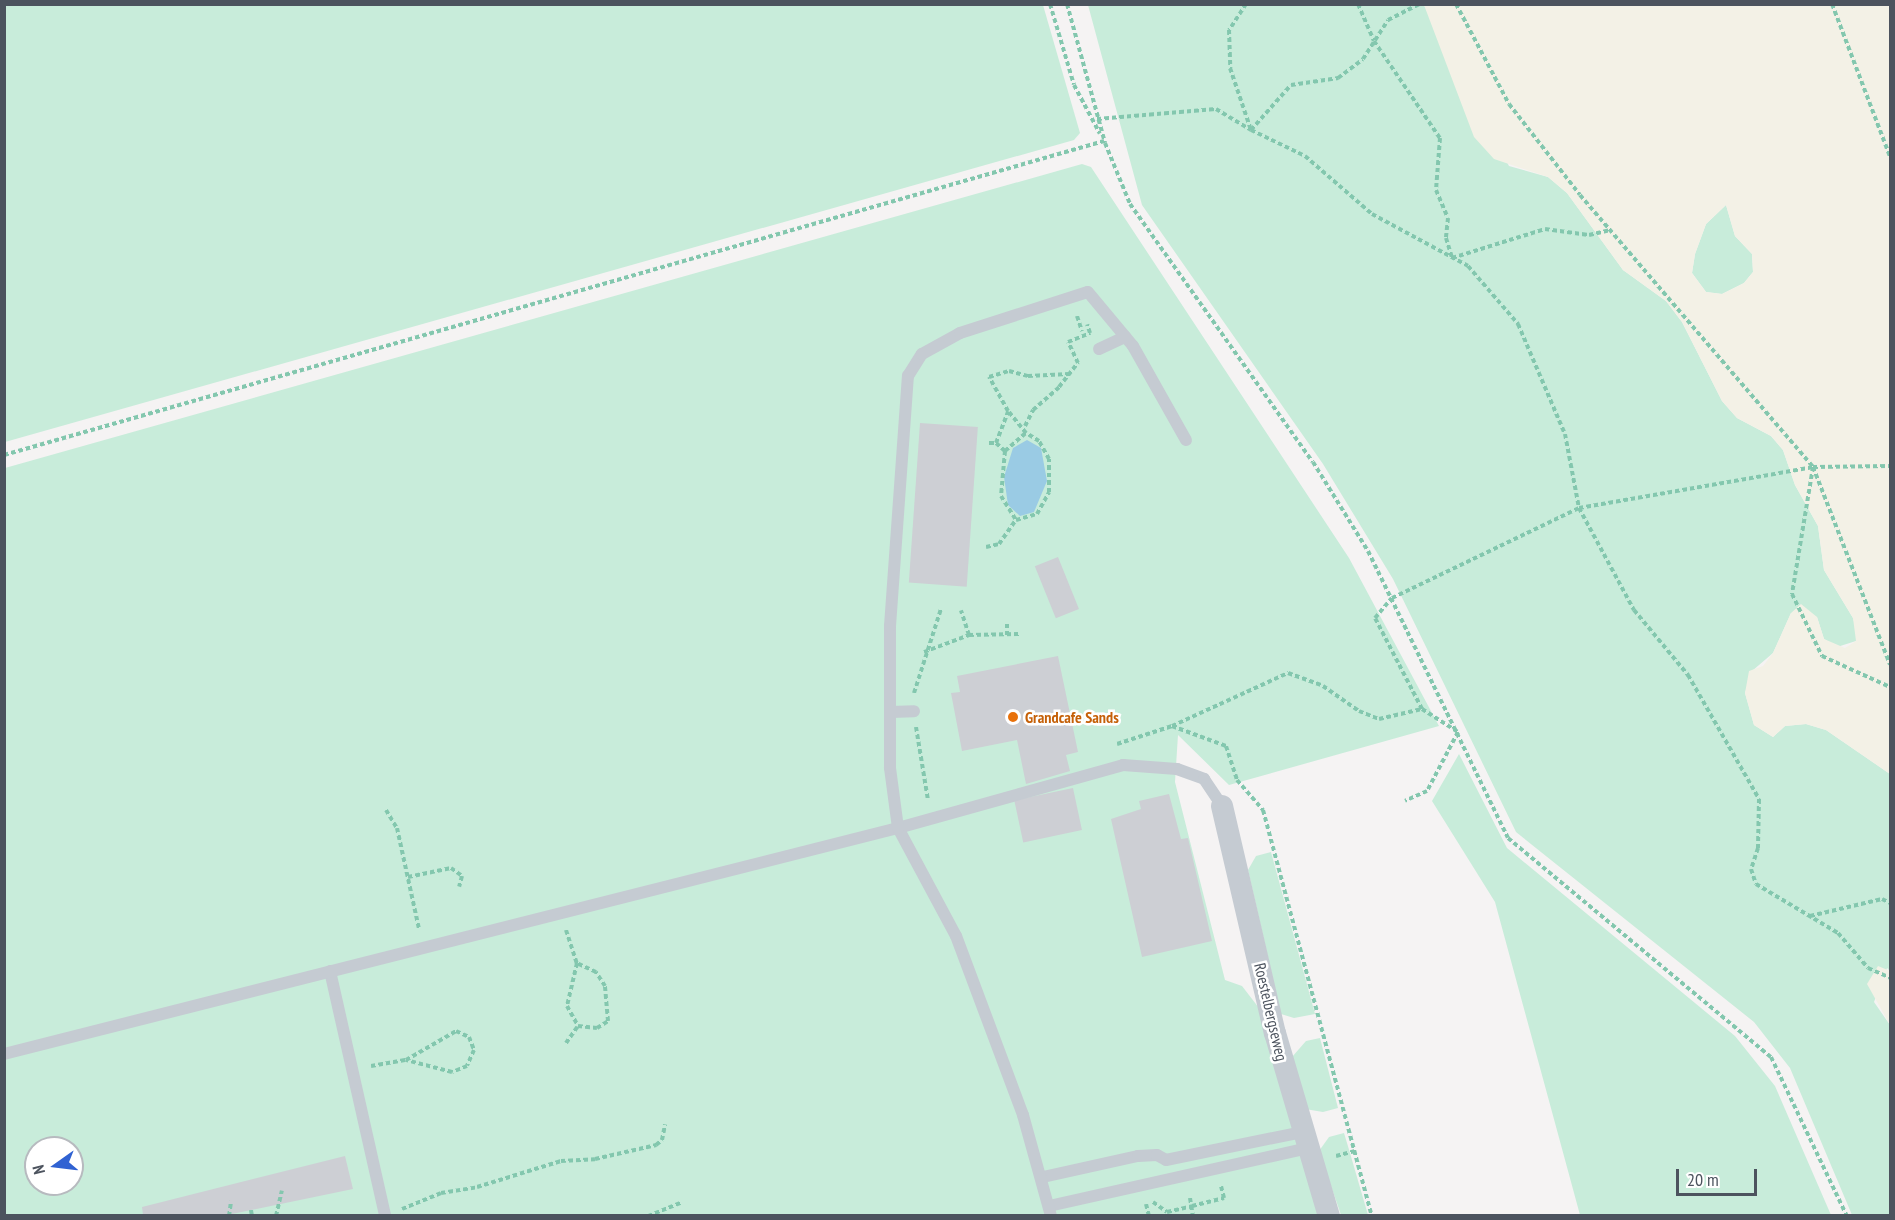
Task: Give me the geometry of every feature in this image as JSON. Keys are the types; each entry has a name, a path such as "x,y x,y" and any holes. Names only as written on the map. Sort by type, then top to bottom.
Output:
{"street":[{"name":"Roestelbergseweg","path":"1222,806 1305,1140 1329,1215"}],"lane":[{"path":"1186,440 1125,337 1088,292 960,333 922,354 908,376 890,626 890,768 898,828 956,936 1042,1177 1050,1211 1305,1140"},
{"path":"1099,349 1125,337"},
{"path":"891,712 914,711"},
{"path":"4,1054 898,828 1123,765 1177,769 1204,779 1222,806"},
{"path":"330,971 385,1215"},
{"path":"1042,1177 1138,1156 1157,1155 1166,1160 1305,1140"}],"path":[{"path":"1050,4 1074,85 1105,142"},
{"path":"1067,4 1097,119 1130,204 1313,462 1392,598 1508,838 1771,1057 1847,1215"},
{"path":"1246,4 1229,30 1230,68 1251,130"},
{"path":"1358,4 1374,41 1440,138 1436,190 1448,218 1446,238 1452,258"},
{"path":"1251,130 1291,85 1338,78 1363,59 1388,20 1420,4"},
{"path":"1456,4 1509,104 1610,230 1813,467 1890,665"},
{"path":"1832,4 1890,157"},
{"path":"1097,119 1216,109 1251,130 1305,156 1371,214 1468,266 1518,324 1565,434 1579,508 1634,610 1688,675 1759,800 1758,848 1751,869 1756,884 1838,933 1868,968 1890,978"},
{"path":"4,455 1105,142"},
{"path":"1452,258 1545,230 1590,235 1610,230"},
{"path":"1080,330 1075,317 1083,318"},
{"path":"1026,433 1025,426 1033,410 1078,363 1068,342 1086,334"},
{"path":"1025,426 1008,411 988,377 1009,371 1028,376 1069,374"},
{"path":"996,443 1008,411"},
{"path":"1016,520 1001,496 1005,451 1026,433"},
{"path":"986,548 999,544 1016,520 1037,514 1051,478 1040,441 1026,433"},
{"path":"989,443 996,443 1005,451"},
{"path":"1458,732 1422,709 1374,618 1392,598 1579,508 1813,467 1890,466"},
{"path":"1813,467 1792,594 1822,656 1890,687"},
{"path":"961,610 969,635"},
{"path":"1006,624 1007,635"},
{"path":"924,652 969,635 1020,634"},
{"path":"1117,744 1172,726 1288,673 1323,686 1359,711 1379,719 1422,709"},
{"path":"1172,726 1226,746 1237,780 1263,810 1372,1215"},
{"path":"1405,801 1427,791 1458,732"},
{"path":"386,810 397,828 423,947"},
{"path":"408,877 447,867 462,876 459,887"},
{"path":"1810,916 1882,899 1890,903"},
{"path":"561,913 577,963 567,1006 578,1026"},
{"path":"577,963 596,972 609,1007 608,1021 597,1028 578,1026"},
{"path":"566,1043 578,1026"},
{"path":"352,1070 406,1060 456,1031 469,1036 474,1050 467,1066 452,1072 406,1060"},
{"path":"385,1215 441,1193 477,1187 561,1161 595,1159 656,1144 662,1140 665,1124"},
{"path":"276,1215 282,1191"},
{"path":"1190,1198 1193,1215"},
{"path":"1145,1200 1149,1215"},
{"path":"229,1215 231,1201"},
{"path":"648,1215 681,1203"}],"green space":[{"path":"5,4 1043,5 1080,133 1074,140 5,442"},
{"path":"1088,5 1424,5 1509,166 1548,177 1567,193 1623,270 1666,301 1682,322 1722,401 1737,418 1771,436 1783,450 1795,485 1818,526 1824,570 1853,618 1857,633 1856,641 1837,647 1824,639 1817,617 1791,613 1773,653 1752,671 1745,693 1754,725 1773,737 1785,726 1806,724 1826,730 1890,774 1890,971 1887,968 1874,1002 1890,1025 1890,1215 1852,1215 1790,1068 1754,1022 1516,832 1393,579 1323,464 1142,205"},
{"path":"1082,164 1091,167 1349,558 1439,726 1229,785 1178,735 1175,782 1225,980 1242,986 1259,1008 1320,1215 5,1216 5,468"},
{"path":"1726,205 1735,236 1752,254 1753,272 1744,283 1722,294 1706,292 1692,273 1695,254 1706,224"},
{"path":"1459,754 1507,848 1735,1036 1775,1086 1831,1215 1580,1215 1495,902 1432,801"},
{"path":"1271,852 1315,1014 1294,1018 1281,1014 1248,870 1256,856"},
{"path":"1320,1038 1338,1108 1323,1112 1305,1109 1292,1057 1306,1041"},
{"path":"1344,1133 1368,1215 1341,1215 1319,1151 1329,1137"}],"sand":[{"path":"1424,5 1890,5 1890,774 1826,730 1806,724 1785,726 1773,737 1754,725 1745,693 1749,671 1763,666 1773,653 1791,613 1801,604 1817,617 1824,639 1845,648 1856,641 1853,618 1824,570 1818,526 1795,485 1783,450 1771,436 1737,418 1722,401 1682,322 1666,301 1623,270 1567,193 1548,177 1494,159 1474,137","holes":["1726,205 1735,236 1752,254 1753,272 1744,283 1722,294 1706,292 1692,273 1695,254 1706,224"]},
{"path":"1878,966 1890,971 1890,1025 1867,984"}],"water":[{"path":"1027,440 1041,448 1047,481 1034,512 1020,516 1008,505 1004,477 1013,448"}],"building":[{"path":"920,423 978,427 967,587 909,583"},
{"path":"1058,557 1079,609 1056,618 1035,566"},
{"path":"1058,656 1078,752 1066,755 1070,771 1026,784 1017,740 962,751 951,693 960,692 957,676"},
{"path":"1073,788 1082,830 1023,843 1014,800"},
{"path":"1169,794 1181,839 1188,838 1212,941 1142,957 1111,819 1141,809 1139,801"},
{"path":"345,1156 353,1189 227,1215 143,1215 142,1207"}],"place":[{"name":"Grandcafe Sands","path":"1013,717"}]}
